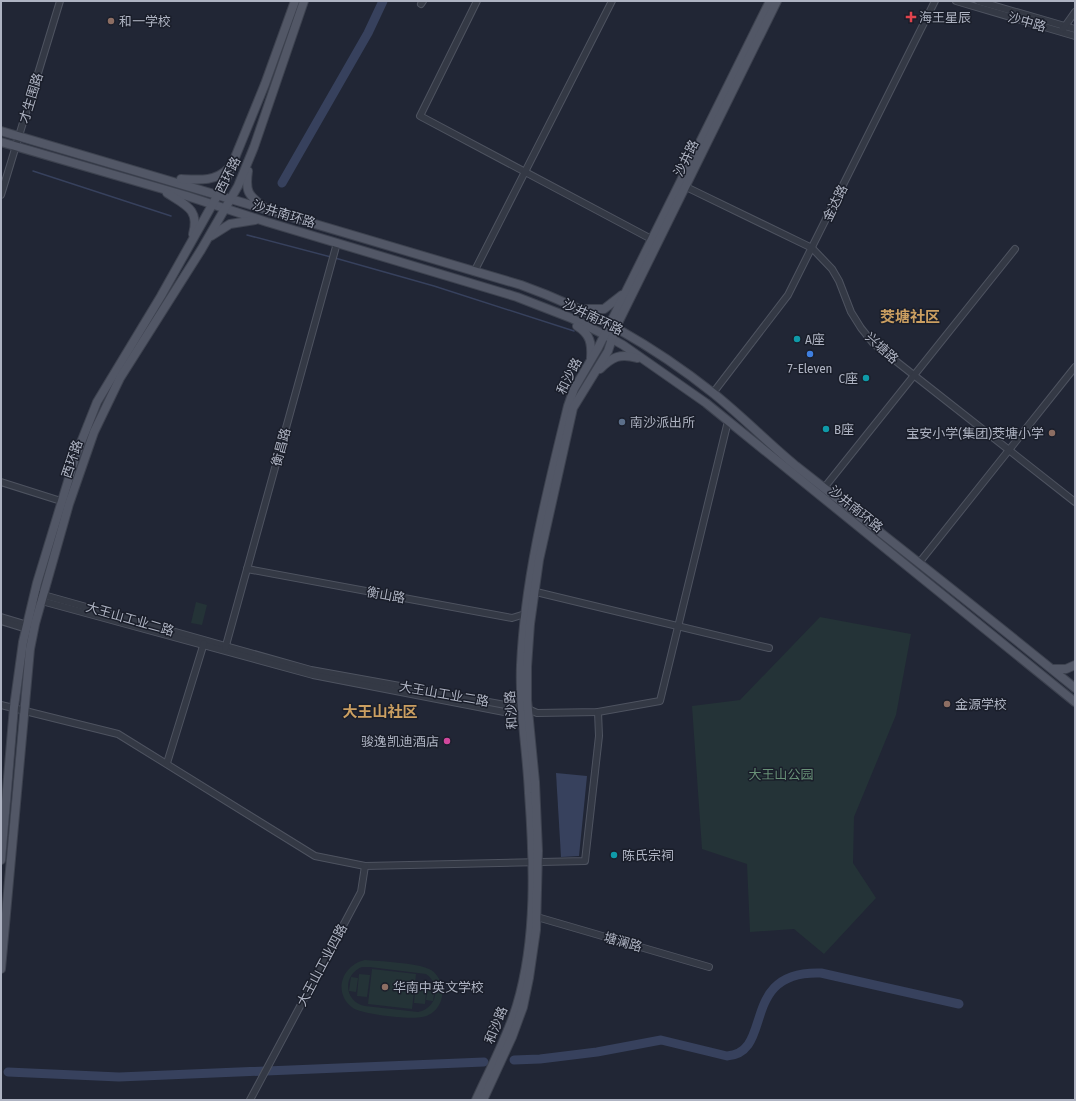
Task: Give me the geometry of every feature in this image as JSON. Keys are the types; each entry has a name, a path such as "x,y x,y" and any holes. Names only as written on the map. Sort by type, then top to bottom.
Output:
{"main road":[{"name":"西环路","path":"1,969 24,710 34,629 76,455 97,402 161,296 218,195 265,84 295,1"},
{"name":"西环路","path":"1,860 14,708 26,626 34,596 65,502 94,432 120,378 208,238 225,209 249,160 304,1"},
{"name":"沙井路","path":"613,325 770,1"},
{"name":"沙井路","path":"682,185 777,1"},
{"name":"沙井南环路","path":"1,131 165,178 270,212 521,285 576,307 613,325 713,393 824,488 1075,687"},
{"name":"沙井南环路","path":"1,142 161,188 266,222 510,295 554,311 608,337 706,403 1073,701"},
{"path":"249,160 247,190 252,198 270,212"},
{"path":"165,178 207,180 221,175 231,166"},
{"path":"161,188 188,207 194,214 196,223 190,244"},
{"path":"208,238 226,225 254,220 266,222"},
{"name":"沙井路","path":"613,325 627,290 655,241"},
{"path":"576,307 594,310 604,309 627,290"},
{"path":"554,311 587,333 591,343 590,361"},
{"name":"和沙路","path":"525,712 531,591 538,532 568,406 574,389 590,361 608,337 613,325"},
{"name":"和沙路","path":"483,1100 512,1037 523,1007 532,959 536,917 535,862 521,667 525,614 573,408 590,378 608,351 608,337"},
{"path":"590,378 611,358 618,355 629,355 644,360"},
{"path":"1053,669 1066,669 1075,665"},
{"name":"和沙路","path":"476,1100 506,1035 521,991 530,930 535,862"}],"street":[{"name":"才生围路","path":"1,195 60,1"},
{"path":"477,1 420,116 655,241"},
{"path":"474,272 612,1"},
{"name":"金达路","path":"713,393 788,295 935,1"},
{"name":"沙中路","path":"956,1 1063,29 1075,29"},
{"name":"沙中路","path":"978,1 1063,29 1075,36"},
{"path":"1063,29 1075,12"},
{"name":"兴塘路","path":"682,185 812,248 832,268 840,281 851,312 873,343 1075,502"},
{"name":"衡昌路","path":"225,648 337,243"},
{"path":"824,488 1014,249"},
{"path":"919,562 1075,367"},
{"path":"525,712 598,712 660,701 728,421"},
{"path":"1,482 65,502"},
{"name":"衡山路","path":"247,569 512,618 525,614"},
{"path":"531,591 769,648"},
{"name":"大王山工业二路","path":"34,596 311,670 525,712"},
{"path":"1,617 34,629"},
{"path":"1,621 26,626"},
{"path":"167,763 204,642"},
{"path":"1073,701 1075,687"},
{"path":"1,705 118,734 315,856 365,866 585,861 599,736 598,712"},
{"name":"大王山工业四路","path":"250,1100 361,892 365,866"},
{"name":"塘澜路","path":"536,917 709,967"}],"green space":[{"path":"196,602 207,605 202,625 191,623"},
{"name":"大王山公园","path":"820,617 911,634 896,715 854,817 853,863 876,898 824,954 794,929 750,932 747,864 702,849 692,706 740,700"},
{"path":"365,960 388,962 416,965 432,970 441,982 442,999 436,1010 432,1013 416,1018 375,1014 353,1008 343,995 342,980 350,968","holes":["362,967 426,974 431,979 436,990 433,1001 430,1006 418,1012 358,1004 350,994 348,988 349,982 351,976 356,971"]},
{"path":"372,969 416,974 412,1009 368,1004"},
{"path":"359,974 370,975 367,997 357,996"},
{"path":"351,977 358,978 356,992 349,991"},
{"path":"416,981 427,982 425,1004 414,1003"},
{"path":"428,986 435,987 433,1001 426,1000"}],"water":[{"path":"556,773 587,776 579,856 561,857"}],"waterway":[{"path":"282,183 368,33 383,1"},
{"path":"33,171 171,216"},
{"path":"247,235 331,257"},
{"path":"335,258 434,286 574,331"},
{"path":"514,1060 540,1059 597,1052 661,1040 727,1056 741,1051 750,1041 767,997 778,984 795,976 821,973 959,1004"},
{"path":"8,1072 119,1077 484,1062"}],"place":[{"name":"海王星辰","path":"911,17"},
{"name":"和一学校","path":"111,21"},
{"name":"A座","path":"797,339"},
{"name":"7-Eleven","path":"810,354"},
{"name":"C座","path":"866,378"},
{"name":"南沙派出所","path":"622,422"},
{"name":"B座","path":"826,429"},
{"name":"宝安小学(集团)茭塘小学","path":"1052,433"},
{"name":"金源学校","path":"947,704"},
{"name":"骏逸凯迪酒店","path":"447,741"},
{"name":"陈氏宗祠","path":"614,855"},
{"name":"华南中英文学校","path":"385,987"}],"district":[{"name":"茭塘社区","path":"910,317"},
{"name":"大王山社区","path":"380,712"}]}
